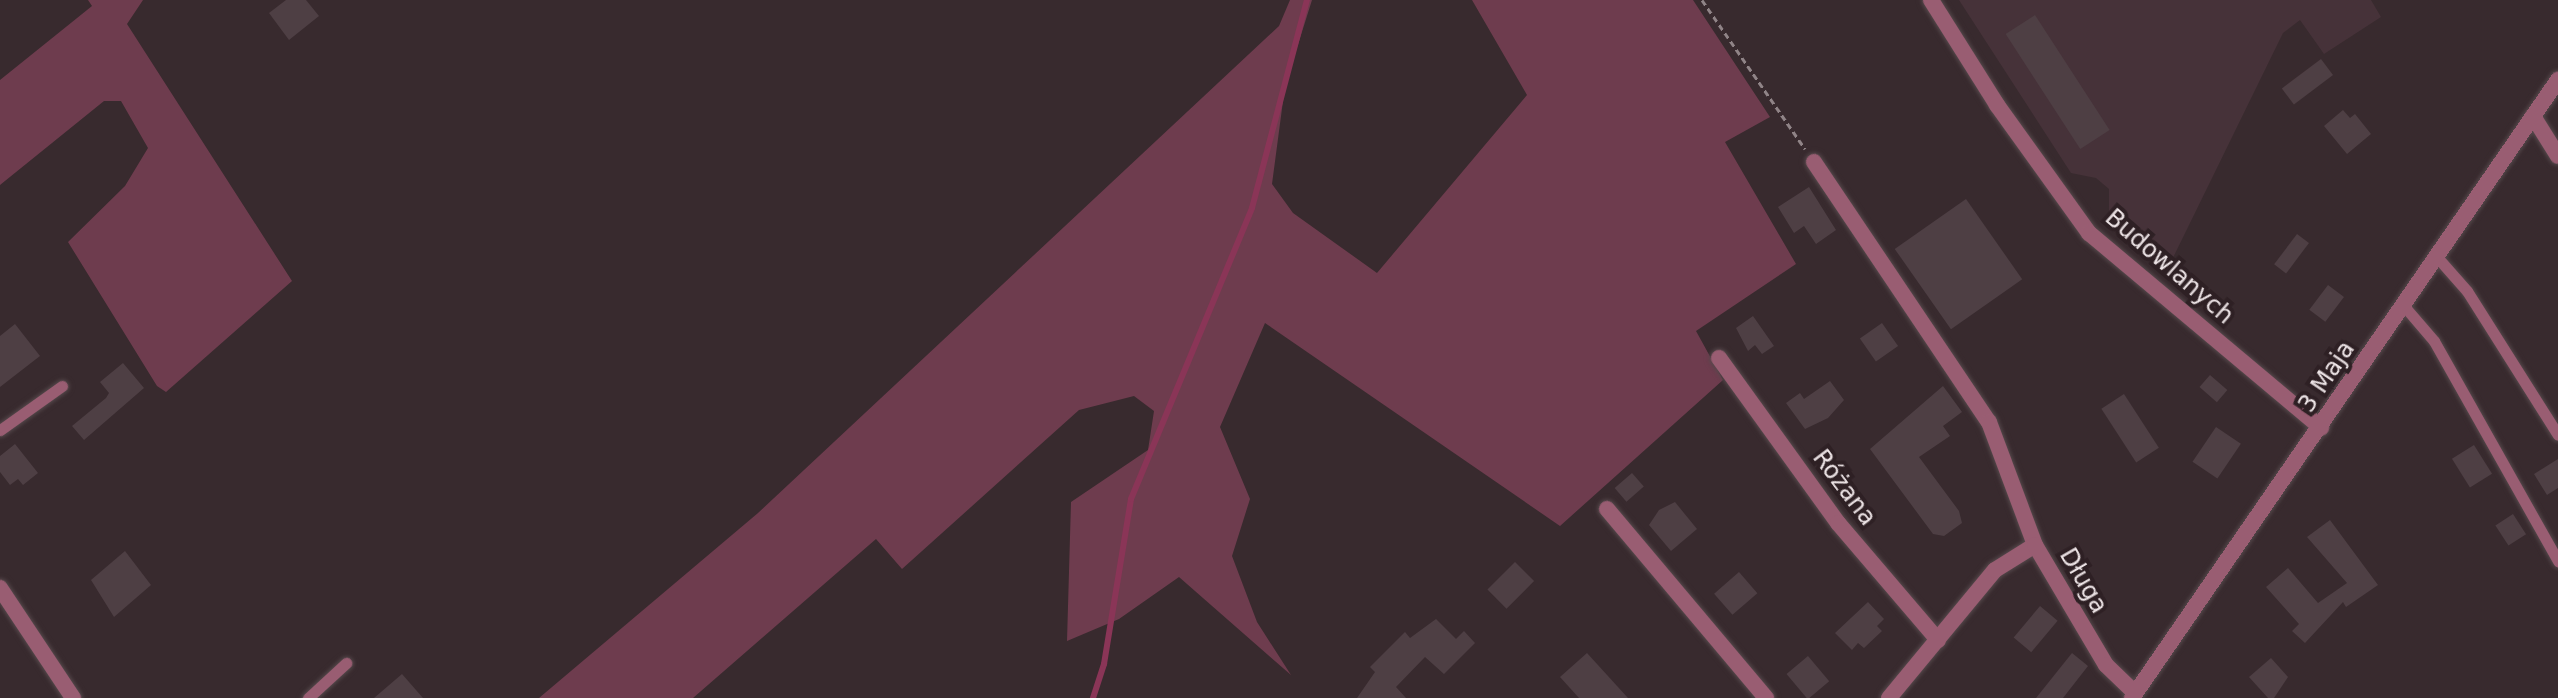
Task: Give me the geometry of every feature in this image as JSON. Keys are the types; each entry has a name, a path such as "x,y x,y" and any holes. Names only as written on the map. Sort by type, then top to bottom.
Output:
{"street":[{"name":"Budowlanych","path":"1931,0 1997,105 2089,233 2321,428"},
{"name":"3 Maja","path":"2134,696 2558,80"},
{"path":"2533,116 2558,156"},
{"path":"1814,162 1989,422 2035,545"},
{"name":"Różana","path":"1719,358 1838,523 1938,640"},
{"path":"1607,509 1766,698"},
{"name":"Długa","path":"1889,698 1995,570 2035,545 2106,665 2134,696"},
{"path":"0,588 73,698"}],"lane":[{"path":"2437,257 2467,291 2558,435"},
{"path":"2404,306 2434,341 2558,561"},
{"path":"0,430 62,386"},
{"path":"308,698 346,663"}],"path":[{"path":"1702,0 1814,162"}],"shaded area":[{"path":"88,0 143,0 127,24 292,281 166,392 157,386 68,242 125,186 148,148 121,101 104,101 0,185 0,80 92,6"},
{"path":"1290,0 1312,0 1285,86 1272,184 1293,213 1377,273 1527,95 1472,0 1693,0 1770,117 1725,142 1796,264 1696,331 1723,380 1560,526 1265,323 1220,427 1250,499 1232,556 1257,622 1291,675 1179,577 1119,619 1067,641 1071,502 1148,450 1154,411 1134,396 1079,410 902,569 876,539 693,698 539,698 758,513 1279,26"},
{"path":"1959,0 2371,0 2381,17 2324,54 2300,20 2283,33 2167,270 2109,217 2109,189 2096,178 2071,173"}],"building":[{"path":"286,0 306,0 319,16 289,40 269,13"},
{"path":"2035,15 2110,130 2080,149 2006,34"},
{"path":"2321,59 2333,75 2294,104 2282,88"},
{"path":"2343,110 2350,118 2355,114 2371,134 2347,154 2324,126"},
{"path":"1809,187 1836,230 1816,244 1804,226 1794,233 1778,207"},
{"path":"1966,199 2022,279 1951,329 1895,249"},
{"path":"2297,234 2309,243 2286,273 2274,264"},
{"path":"2328,285 2344,297 2325,322 2309,310"},
{"path":"1753,316 1774,346 1762,354 1755,345 1748,351 1736,328"},
{"path":"1882,323 1898,346 1876,361 1860,338"},
{"path":"15,324 40,356 0,387 0,336"},
{"path":"123,363 144,388 84,440 72,426 106,398 109,393 100,382"},
{"path":"2210,375 2227,390 2217,402 2200,387"},
{"path":"1830,381 1844,400 1828,418 1805,429 1786,403 1800,393 1804,399"},
{"path":"1943,386 1962,412 1943,426 1950,436 1919,457 1959,511 1962,523 1944,536 1933,534 1870,449"},
{"path":"2124,394 2159,448 2136,462 2101,409"},
{"path":"2216,427 2241,444 2217,479 2193,462"},
{"path":"15,444 38,473 23,485 18,479 10,485 0,472 0,456"},
{"path":"2474,445 2492,474 2470,488 2452,459"},
{"path":"2558,459 2558,488 2547,495 2534,474"},
{"path":"1632,473 1644,487 1626,502 1615,488"},
{"path":"1675,502 1697,529 1671,551 1649,525 1659,510"},
{"path":"2513,514 2526,534 2508,546 2495,525"},
{"path":"2330,520 2378,585 2346,607 2343,602 2305,643 2292,631 2299,624 2266,587 2288,568 2318,603 2347,583 2307,537"},
{"path":"125,551 151,585 114,617 91,580"},
{"path":"1515,562 1534,581 1507,609 1487,590"},
{"path":"1739,572 1757,593 1732,615 1714,594"},
{"path":"1868,602 1884,619 1877,626 1882,631 1864,648 1858,643 1852,650 1835,633"},
{"path":"2040,606 2058,621 2031,652 2014,637"},
{"path":"1436,619 1456,639 1464,631 1475,643 1444,674 1425,657 1396,687 1406,698 1357,698 1375,672 1370,667 1405,632 1410,638"},
{"path":"1587,653 1628,698 1579,698 1560,677"},
{"path":"2072,653 2088,666 2063,698 2036,698"},
{"path":"1808,656 1829,681 1807,698 1787,674"},
{"path":"2271,658 2288,677 2274,698 2268,698 2249,677"},
{"path":"402,674 423,698 374,698"}],"waterway":[{"path":"1093,698 1104,664 1131,499 1252,208 1307,0"}]}
